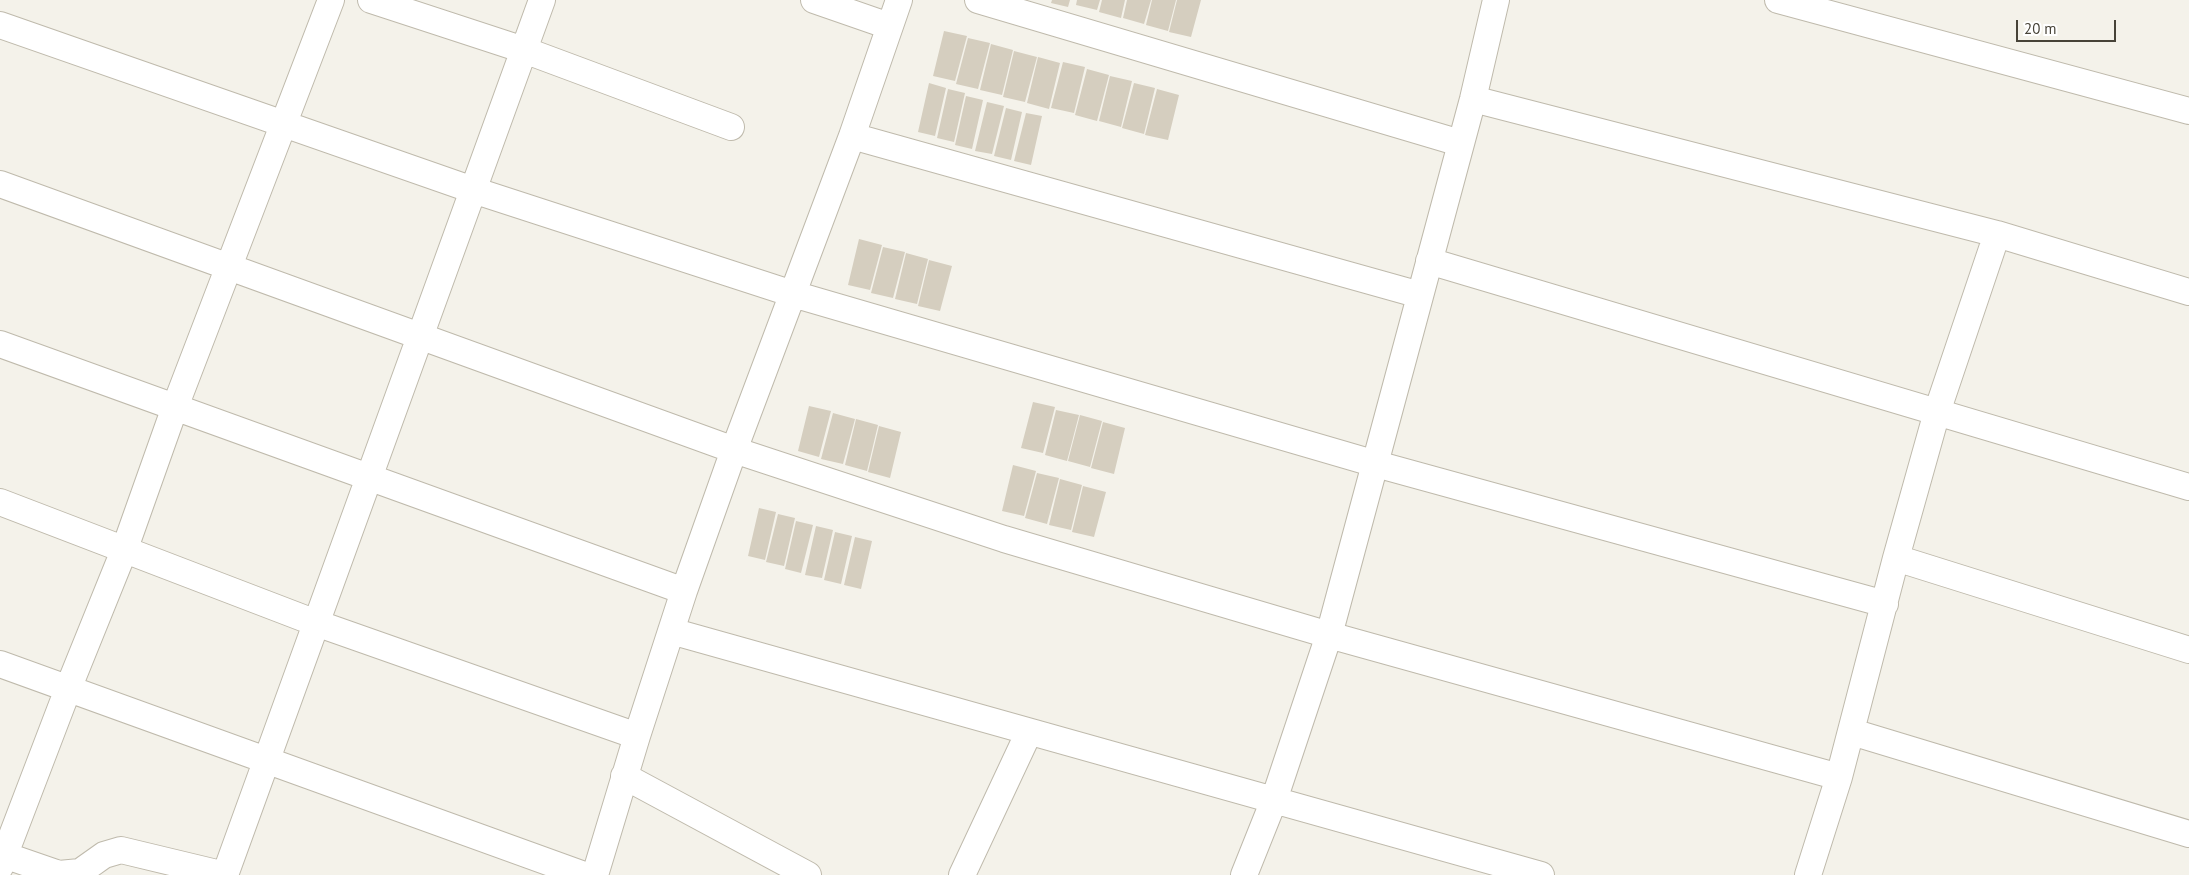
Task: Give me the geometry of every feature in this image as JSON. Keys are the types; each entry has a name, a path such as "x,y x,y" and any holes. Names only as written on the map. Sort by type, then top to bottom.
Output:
{"street":[{"path":"331,0 175,407 125,548 2,861 59,874 80,872 104,855 121,850 225,875 542,0"},
{"path":"371,0 524,50 730,127"},
{"path":"814,0 889,26"},
{"path":"595,875 636,736 684,591 734,450 852,136 898,0"},
{"path":"978,0 1460,143"},
{"path":"1244,875 1274,800 1329,635 1473,99 1496,0"},
{"path":"1778,0 2189,111"},
{"path":"0,25 473,190 793,294 1376,464 1885,604"},
{"path":"1473,99 1998,234 2189,292"},
{"path":"852,136 1420,295"},
{"path":"0,184 734,450 1004,539 1329,635 1840,777"},
{"path":"1808,875 1840,777 1896,558 1937,412 1998,234"},
{"path":"1429,261 2189,487"},
{"path":"0,344 684,591"},
{"path":"0,502 125,548 316,623 636,736"},
{"path":"1896,558 2189,650"},
{"path":"671,631 1541,875"},
{"path":"0,664 584,875"},
{"path":"962,875 1029,732"},
{"path":"1852,732 2189,834"},
{"path":"624,776 808,875"}],"building":[{"path":"1052,0 1070,0 1068,7 1051,3"},
{"path":"1077,0 1100,0 1097,10 1076,5"},
{"path":"1102,0 1125,0 1121,18 1099,12"},
{"path":"1127,0 1151,0 1144,24 1123,18"},
{"path":"1152,0 1176,0 1168,31 1146,25"},
{"path":"1177,0 1201,0 1191,37 1169,32"},
{"path":"944,31 967,36 955,81 933,76"},
{"path":"968,38 990,43 978,89 956,84"},
{"path":"991,44 1013,50 1002,95 980,90"},
{"path":"1014,51 1037,57 1025,102 1003,97"},
{"path":"1038,57 1060,63 1049,109 1027,103"},
{"path":"1063,62 1085,67 1074,113 1051,108"},
{"path":"1087,69 1109,75 1097,121 1075,115"},
{"path":"1110,76 1132,81 1121,127 1099,121"},
{"path":"929,83 946,88 935,136 918,132"},
{"path":"1134,83 1155,88 1144,134 1122,128"},
{"path":"948,89 965,93 954,142 937,138"},
{"path":"1157,89 1179,95 1168,140 1145,135"},
{"path":"966,96 983,100 972,149 955,145"},
{"path":"987,102 1004,106 992,154 975,151"},
{"path":"1006,108 1022,112 1011,160 994,156"},
{"path":"1026,113 1042,116 1031,165 1014,161"},
{"path":"859,239 882,245 870,290 848,285"},
{"path":"883,247 905,252 893,298 871,293"},
{"path":"906,253 928,259 917,304 895,299"},
{"path":"929,260 952,266 940,311 918,306"},
{"path":"1033,402 1055,407 1043,453 1021,448"},
{"path":"809,406 831,411 819,457 798,451"},
{"path":"1056,410 1079,415 1067,461 1045,455"},
{"path":"833,413 855,419 843,464 821,459"},
{"path":"1080,415 1102,421 1090,467 1068,461"},
{"path":"856,419 878,425 867,471 845,465"},
{"path":"1103,422 1125,428 1114,474 1091,468"},
{"path":"879,426 901,432 890,478 868,472"},
{"path":"1013,465 1036,471 1024,516 1002,511"},
{"path":"1037,473 1059,478 1047,524 1025,518"},
{"path":"1060,479 1082,485 1071,530 1049,525"},
{"path":"1083,486 1106,492 1094,537 1072,532"},
{"path":"759,508 776,512 765,560 748,556"},
{"path":"778,514 795,518 784,566 766,562"},
{"path":"796,521 813,525 801,573 785,569"},
{"path":"816,526 833,530 822,578 805,575"},
{"path":"835,532 852,536 841,584 824,580"},
{"path":"855,537 872,541 861,589 844,585"}]}
